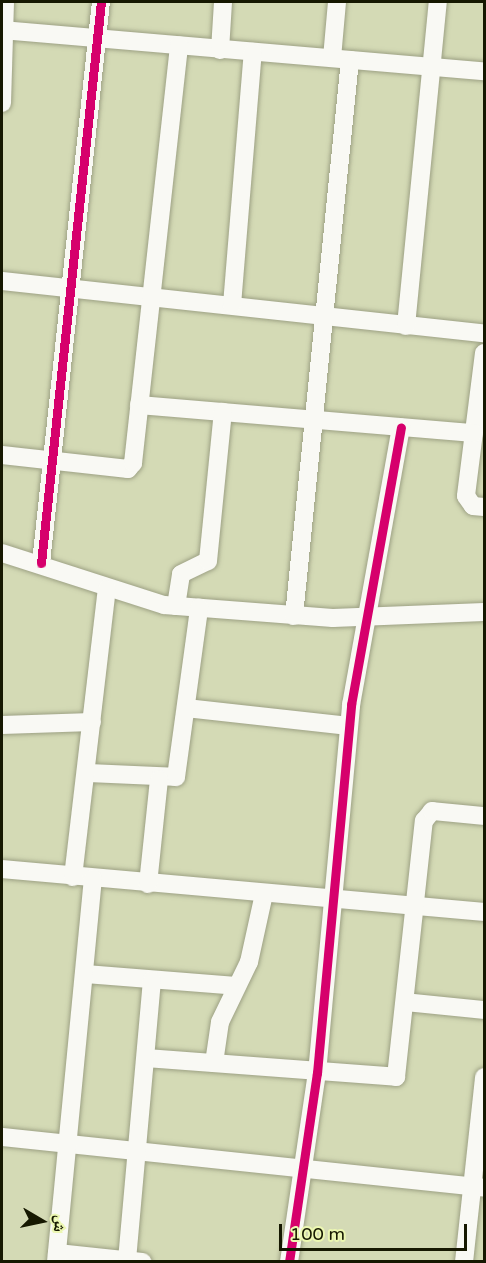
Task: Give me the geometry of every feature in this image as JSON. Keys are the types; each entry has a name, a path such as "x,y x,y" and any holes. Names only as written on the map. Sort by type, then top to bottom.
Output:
{"street":[{"path":"2,103 5,2"},
{"path":"42,563 101,2"},
{"path":"220,50 223,2"},
{"path":"294,616 326,319 341,59 337,2"},
{"path":"406,326 438,2"},
{"path":"4,30 484,71"},
{"path":"2,455 128,469 139,405 179,46"},
{"path":"232,305 253,52"},
{"path":"2,281 150,295 326,319 484,333"},
{"path":"484,353 466,496 472,506 484,507"},
{"path":"139,405 474,434"},
{"path":"176,606 181,574 208,561 223,412"},
{"path":"289,1262 300,1171 317,1073 349,726 401,427"},
{"path":"2,553 42,563 107,589 176,606 294,616 368,619 484,612"},
{"path":"74,877 107,589"},
{"path":"86,773 159,780 176,777 199,608"},
{"path":"186,708 349,726"},
{"path":"2,725 92,722"},
{"path":"148,884 159,780"},
{"path":"146,1058 317,1073 396,1077 427,814 484,816"},
{"path":"2,869 148,884 484,912"},
{"path":"93,879 72,1144 57,1257 135,1261 139,1151 152,980"},
{"path":"214,1063 220,1022 253,951 264,894"},
{"path":"85,974 237,986"},
{"path":"405,1002 484,1010"},
{"path":"464,1262 478,1187 484,1077"},
{"path":"2,1137 300,1171 478,1187"}],"cycle path":[{"path":"41,563 101,2"},
{"path":"289,1262 317,1073 351,705 401,427"}]}
